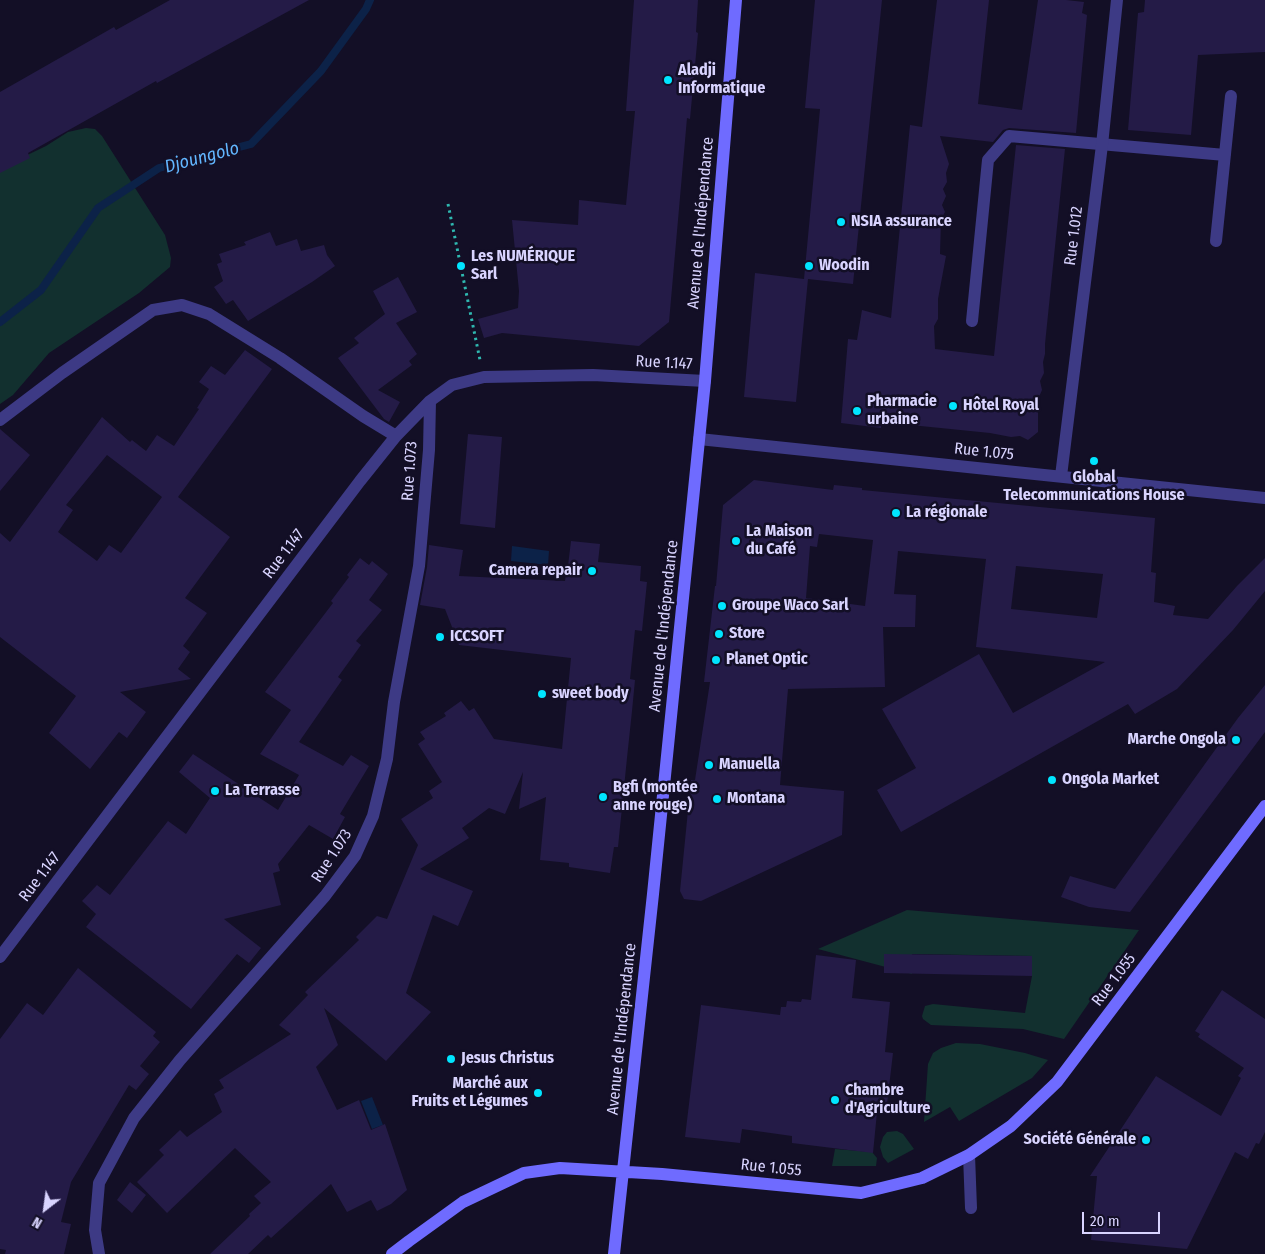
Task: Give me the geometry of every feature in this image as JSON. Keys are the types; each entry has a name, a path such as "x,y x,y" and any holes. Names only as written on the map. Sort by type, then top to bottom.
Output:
{"main road":[{"name":"Avenue de l'Indépendance","path":"614,1254 705,381 736,0"},
{"name":"Rue 1.055","path":"392,1254 463,1202 524,1173 560,1168 662,1174 860,1193 922,1178 969,1155 1011,1126 1057,1082 1265,806"}],"street":[{"name":"Rue 1.012","path":"1060,476 1102,145 1117,0"},
{"path":"1216,241 1231,96"},
{"path":"972,321 988,160 1009,136 1224,155"},
{"path":"0,420 62,373 154,310 182,305 209,314 280,358 363,416 396,436"},
{"name":"Rue 1.147","path":"0,957 360,481 396,436 430,401 452,385 484,377 593,375 705,381"},
{"name":"Rue 1.073","path":"100,1254 95,1230 99,1183 134,1118 180,1060 325,896 355,856 373,816 387,759 394,702 419,566 429,450 430,401"},
{"name":"Rue 1.075","path":"699,439 1265,498"},
{"path":"969,1155 971,1208"}],"path":[{"path":"448,204 484,377"}],"green space":[{"path":"86,128 95,129 102,136 165,235 171,258 170,267 139,293 49,353 13,395 0,404 0,165 15,161 46,146 68,132"},
{"path":"907,910 1139,930 1064,1039 1023,1029 931,1025 923,1019 925,1006 933,1004 1025,1013 1032,976 1032,956 912,954 912,974 818,949"},
{"path":"956,1043 980,1044 1025,1053 1048,1060 1032,1078 959,1121 950,1107 924,1122 928,1064 933,1053"},
{"path":"897,1131 903,1134 914,1149 888,1163 883,1157 880,1147 883,1137 887,1132"},
{"path":"835,1149 872,1152 877,1158 876,1166 832,1166"}],"water":[{"path":"512,546 549,551 548,565 511,561"},
{"path":"372,1097 383,1125 372,1129 361,1101"}],"building":[{"path":"170,0 309,0 157,83 156,81 28,153 30,158 0,173 0,92 114,27 116,30"},
{"path":"634,0 698,0 696,32 698,33 690,119 687,118 669,322 639,346 502,333 484,338 478,319 518,308 519,291 512,220 578,225 579,200 626,205 635,111 626,111"},
{"path":"815,0 882,0 853,284 808,279 796,402 744,397 755,273 804,279 820,109 805,108"},
{"path":"937,0 989,0 978,104 1022,110 1038,0 1084,2 1082,13 1087,15 1076,133 1009,128 1003,130 993,142 940,136 949,164 946,173 947,182 943,189 946,196 942,205 945,212 941,219 940,254 946,256 938,299 938,319 934,326 935,349 994,356 1016,145 1065,149 1043,362 1044,373 1040,381 1042,390 1038,399 1038,432 1028,440 1020,436 1011,437 990,433 881,422 881,428 841,423 848,339 857,340 862,310 891,318 910,125 922,127"},
{"path":"1145,0 1265,0 1265,52 1198,55 1191,135 1128,130 1138,13 1144,12"},
{"path":"270,232 276,246 297,239 301,251 324,245 327,255 335,266 248,321 233,300 226,304 214,287 223,281 217,264 222,262 219,254 246,245 244,242"},
{"path":"398,277 417,312 396,323 417,354 409,361 412,365 378,390 400,402 389,422 384,419 338,358 359,343 354,338 385,314 373,291"},
{"path":"245,350 272,369 178,497 230,537 185,598 207,613 183,646 190,652 178,669 191,679 120,692 146,712 127,738 119,732 90,769 49,733 76,696 0,637 0,533 10,542 102,417 130,442 132,440 146,451 157,435 174,446 199,409 197,408 209,389 199,382 211,366 225,375","holes":["107,455 162,497 121,553 109,545 97,561 58,532 73,510 66,505"]},
{"path":"0,429 30,455 0,491"},
{"path":"468,434 502,437 495,528 460,524"},
{"path":"754,480 833,490 834,485 862,488 862,490 1155,518 1151,572 1156,573 1154,602 1175,606 1173,615 1208,619 1265,558 1265,591 1233,630 1177,689 1135,714 1128,704 901,832 877,790 916,768 882,709 979,654 1013,713 1105,662 976,647 986,559 898,551 894,594 916,595 915,627 883,627 885,687 788,689 780,785 844,791 842,835 701,901 684,899 680,891 691,780 695,780 710,682 704,682 716,586 723,505","holes":["819,534 873,540 865,606 806,598 810,546 817,547","1016,566 1103,574 1097,618 1011,609"]},
{"path":"571,541 600,544 598,562 641,566 640,581 647,582 642,631 635,630 630,679 635,680 632,711 618,847 614,847 610,873 569,867 569,863 540,860 546,797 519,809 523,772 505,814 489,808 462,828 469,838 420,869 473,891 458,926 433,915 406,993 431,1012 386,1061 324,1008 338,1045 316,1067 337,1110 359,1100 371,1130 385,1124 407,1190 391,1204 377,1211 371,1200 347,1212 331,1184 271,1238 268,1235 248,1254 210,1254 250,1216 249,1214 261,1203 254,1196 271,1182 235,1148 167,1213 137,1182 164,1155 159,1150 180,1130 187,1137 222,1112 214,1094 224,1088 219,1080 291,1034 279,1025 308,995 305,992 359,940 356,937 377,916 387,919 418,845 401,819 433,798 429,791 442,782 418,744 425,739 420,732 446,716 444,713 461,701 469,711 474,708 494,739 562,749 571,658 459,645 445,609 420,605 429,545 463,550 459,576 565,581"},
{"path":"360,558 369,565 372,561 388,574 369,600 382,610 356,641 361,645 338,677 342,680 299,742 343,766 351,755 369,766 340,814 345,817 333,839 309,825 278,864 280,871 273,873 281,905 224,919 261,948 249,963 237,954 191,1009 86,927 96,914 82,901 97,885 110,895 168,821 186,834 210,798 179,772 193,754 278,810 299,775 260,754 291,710 265,692 333,603 331,601 349,577 347,575"},
{"path":"1265,685 1265,732 1130,912 1089,907 1061,897 1070,876 1115,889 1238,718"},
{"path":"884,954 1032,956 1032,976 884,973"},
{"path":"816,955 856,960 852,998 890,1002 885,1052 893,1053 887,1104 878,1102 873,1153 792,1143 792,1136 742,1129 740,1143 685,1137 701,1005 780,1015 781,1007 786,1007 787,1001 801,1002 802,999 811,1000"},
{"path":"78,968 156,1032 153,1036 160,1042 140,1066 149,1074 136,1090 129,1085 71,1182 61,1222 71,1224 64,1254 5,1254 6,1250 0,1249 0,1039 27,1003 43,1015"},
{"path":"1222,990 1265,1019 1265,1132 1259,1144 1256,1143 1248,1159 1235,1152 1187,1249 1091,1240 1097,1176 1090,1176 1156,1076 1221,1116 1241,1078 1238,1076 1244,1068 1198,1037 1200,1034 1195,1031"},
{"path":"130,1182 146,1195 132,1213 117,1200"}],"waterway":[{"name":"Djoungolo","path":"0,322 41,290 98,208 159,168 251,144 321,71 366,9 370,0"}],"place":[{"name":"Aladji Informatique","path":"668,80"},
{"name":"NSIA assurance","path":"841,222"},
{"name":"Les NUMÉRIQUE Sarl","path":"461,266"},
{"name":"Woodin","path":"809,266"},
{"name":"Hôtel Royal","path":"953,406"},
{"name":"Pharmacie urbaine","path":"857,411"},
{"name":"Global Telecommunications House","path":"1094,461"},
{"name":"La régionale","path":"896,513"},
{"name":"La Maison du Café","path":"736,541"},
{"name":"Camera repair","path":"592,571"},
{"name":"Groupe Waco Sarl","path":"722,606"},
{"name":"Store","path":"719,634"},
{"name":"ICCSOFT","path":"440,637"},
{"name":"Planet Optic","path":"716,660"},
{"name":"sweet body","path":"542,694"},
{"name":"Marche Ongola","path":"1236,740"},
{"name":"Manuella","path":"709,765"},
{"name":"Ongola Market","path":"1052,780"},
{"name":"La Terrasse","path":"215,791"},
{"name":"Bgfi (montée anne rouge)","path":"603,797"},
{"name":"Montana","path":"717,799"},
{"name":"Jesus Christus","path":"451,1059"},
{"name":"Marché aux Fruits et Légumes","path":"538,1093"},
{"name":"Chambre d'Agriculture","path":"835,1100"},
{"name":"Société Générale","path":"1146,1140"}]}
